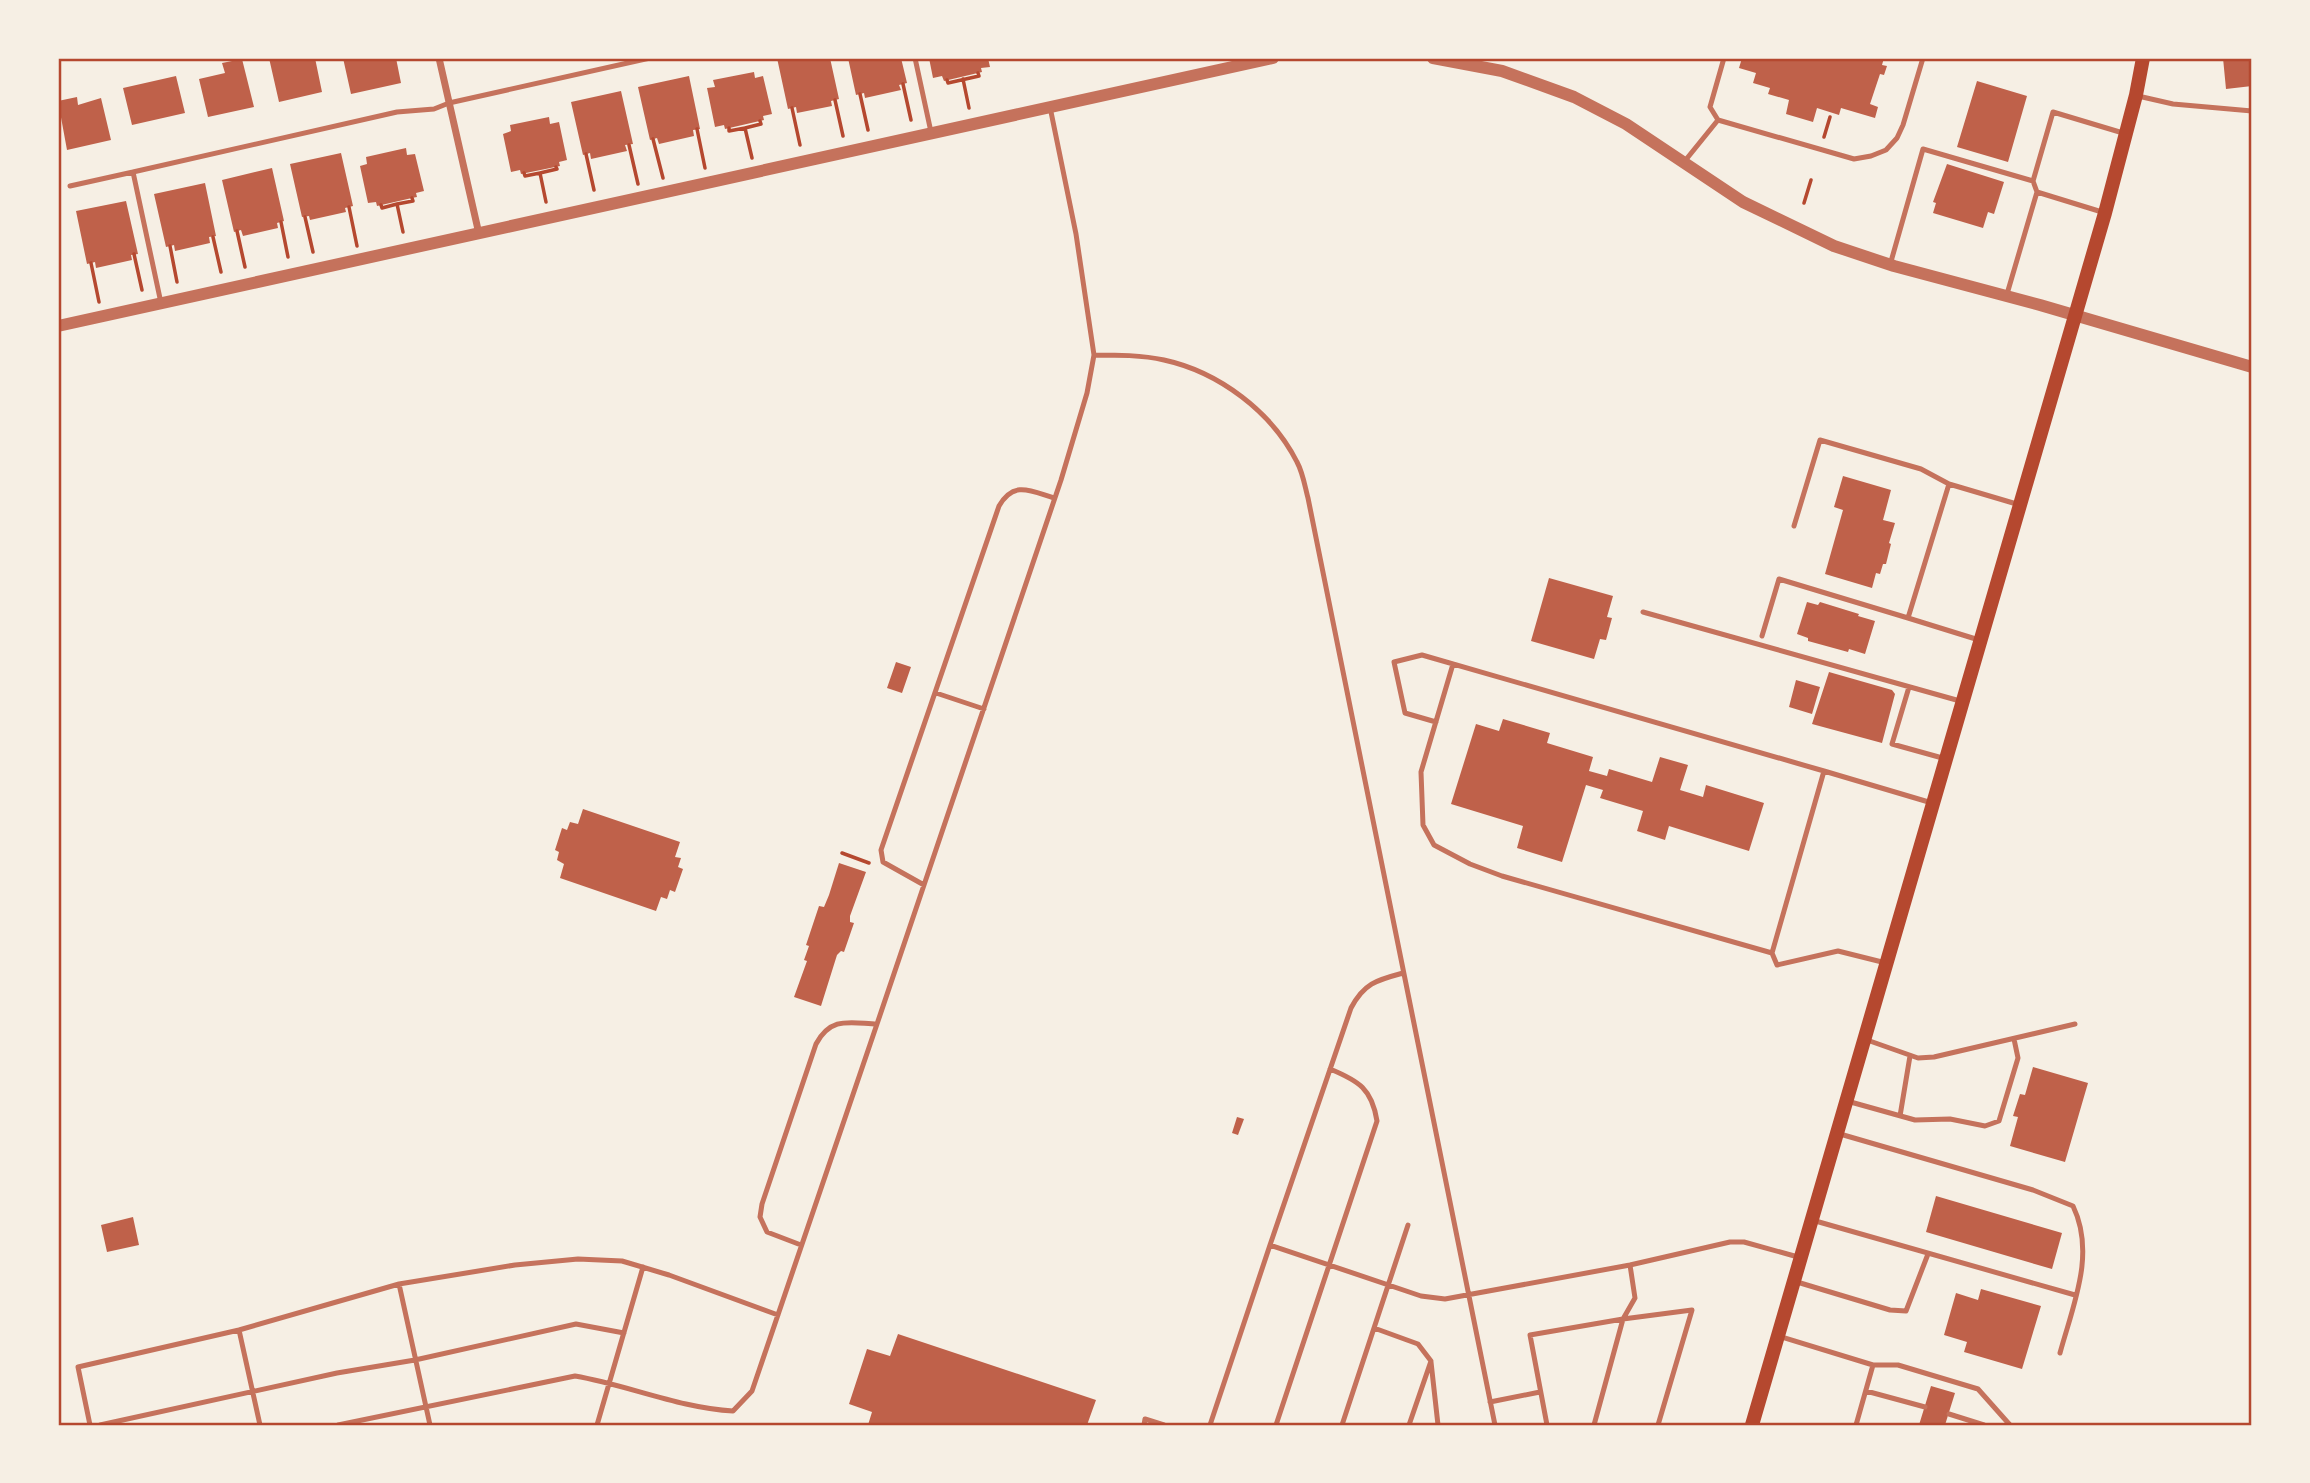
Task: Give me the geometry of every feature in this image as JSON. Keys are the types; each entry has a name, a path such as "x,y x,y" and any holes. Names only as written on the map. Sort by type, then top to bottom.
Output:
{"main road":[{"path":"1752,1425 2105,213 2143,58"}],"street":[{"path":"439,58 479,234"},
{"path":"58,326 1273,58"},
{"path":"1433,58 1502,71 1553,88 1626,124 1743,202 1834,246 1890,265 2252,367"}],"lane":[{"path":"70,186 397,112 433,109 449,103 650,58"},
{"path":"915,58 931,132"},
{"path":"1724,58 1710,107 1718,120 1854,159 1886,150 1896,138 1903,125 1923,58"},
{"path":"2136,95 2174,104 2252,111"},
{"path":"338,1425 575,1376 611,1382 702,1409 733,1411 752,1391 1082,413 1094,355 1076,234 1050,107"},
{"path":"2007,296 2037,192 2033,181 2053,112 2126,133"},
{"path":"1684,163 1718,120"},
{"path":"1890,265 1923,149 2033,181"},
{"path":"133,172 161,303"},
{"path":"2037,192 2105,213"},
{"path":"1094,355 1164,360 1210,375 1247,400 1276,429 1298,463 1308,498 1494,1425"},
{"path":"1794,526 1820,440 1921,469 1949,484 2020,505"},
{"path":"1908,618 1949,484"},
{"path":"924,886 883,862 881,850 1004,497 1021,489 1054,498"},
{"path":"1762,636 1779,579 1981,640"},
{"path":"1643,612 1963,702"},
{"path":"1436,722 1405,713 1394,662 1422,655 1933,803"},
{"path":"1452,664 1421,772 1423,825 1434,845 1470,864 1502,876 1772,953"},
{"path":"1909,687 1892,744 1946,760"},
{"path":"936,693 984,709"},
{"path":"1824,771 1772,953 1777,965 1838,951 1886,963"},
{"path":"1210,1425 1345,1024 1358,994 1380,979 1403,972"},
{"path":"801,1245 767,1232 760,1217 762,1204 816,1044 828,1027 841,1023 877,1024"},
{"path":"1864,1039 1910,1056 1934,1057 2075,1024"},
{"path":"1847,1101 1916,1120 1950,1119 1985,1126 1999,1121 2018,1058 2014,1039"},
{"path":"1900,1116 1910,1056"},
{"path":"1276,1425 1377,1121 1371,1097 1363,1087 1352,1078 1330,1069"},
{"path":"1837,1133 2034,1191 2073,1206 2080,1220 2085,1252 2060,1353"},
{"path":"1811,1220 2075,1295"},
{"path":"1342,1425 1408,1225"},
{"path":"1270,1245 1421,1296 1445,1299 1630,1265 1730,1242 1744,1242 1801,1258"},
{"path":"1794,1281 1890,1310 1906,1311 1928,1254"},
{"path":"90,1425 78,1367 239,1330 399,1284 515,1265 578,1259 622,1261 778,1315"},
{"path":"1594,1425 1623,1319 1635,1297 1630,1265"},
{"path":"597,1425 643,1268"},
{"path":"399,1284 430,1425"},
{"path":"1547,1425 1530,1335 1692,1310 1658,1425"},
{"path":"100,1425 576,1324 624,1333"},
{"path":"1374,1328 1419,1344 1431,1361 1438,1425"},
{"path":"239,1330 260,1425"},
{"path":"1778,1336 1873,1365 1898,1365 1978,1389 2010,1425"},
{"path":"1409,1425 1431,1361"},
{"path":"1856,1425 1873,1365"},
{"path":"1866,1391 1925,1407"},
{"path":"1490,1402 1540,1392"},
{"path":"1949,1414 1984,1425"},
{"path":"1143,1425 1145,1419 1164,1425"}],"path":[{"path":"947,80 948,83 979,76 978,73"},
{"path":"963,79 973,123"},
{"path":"903,84 914,136"},
{"path":"860,93 872,145"},
{"path":"835,100 846,151"},
{"path":"792,108 803,161"},
{"path":"729,128 729,131 746,128 761,124 760,121"},
{"path":"746,128 755,172"},
{"path":"697,130 708,182"},
{"path":"653,139 666,192"},
{"path":"629,145 641,197"},
{"path":"586,154 598,207"},
{"path":"524,173 525,176 557,169 556,167"},
{"path":"540,173 549,218"},
{"path":"1804,203 1811,180"},
{"path":"381,205 382,208 413,201 412,198"},
{"path":"397,204 407,249"},
{"path":"349,206 360,260"},
{"path":"305,216 317,269"},
{"path":"281,222 292,275"},
{"path":"237,231 249,284"},
{"path":"213,237 225,289"},
{"path":"170,246 181,299"},
{"path":"134,254 145,306"},
{"path":"92,263 102,316"},
{"path":"842,853 871,863"}],"building":[{"path":"269,58 315,58 322,92 279,102"},
{"path":"343,58 396,58 401,83 351,94"},
{"path":"777,58 830,58 839,99 831,101 832,106 797,113 796,107 788,109"},
{"path":"848,58 901,58 907,83 899,85 901,90 865,98 864,93 856,95"},
{"path":"929,58 988,58 990,67 981,68 982,72 944,81 942,76 933,78"},
{"path":"1742,58 1884,58 1882,65 1887,66 1884,75 1880,74 1870,104 1878,107 1875,118 1841,108 1839,115 1817,108 1813,122 1786,114 1789,100 1768,94 1770,88 1753,83 1756,73 1739,68"},
{"path":"2223,58 2252,58 2252,86 2226,89"},
{"path":"242,59 254,107 208,117 199,79 225,73 222,63"},
{"path":"754,72 755,78 763,76 772,114 763,116 764,120 725,129 724,125 715,127 707,88 715,87 713,80"},
{"path":"176,76 185,113 132,125 123,88"},
{"path":"689,76 700,129 693,130 694,136 659,144 657,138 650,140 638,87"},
{"path":"1977,81 2027,96 2008,162 1957,147"},
{"path":"621,91 633,144 625,145 627,151 591,159 590,153 583,155 571,102"},
{"path":"77,97 78,105 101,98 111,140 67,150 58,101"},
{"path":"549,117 550,124 559,122 567,160 559,162 560,166 521,174 520,170 511,172 503,134 511,131 510,125"},
{"path":"406,148 407,155 415,154 424,191 416,193 417,197 377,206 376,202 368,203 360,166 367,164 366,157"},
{"path":"341,153 353,206 345,208 346,212 310,220 309,216 302,217 290,164"},
{"path":"1947,164 2004,182 1994,214 1988,212 1983,228 1933,213 1936,203 1933,202"},
{"path":"272,168 284,221 277,223 278,228 243,236 241,230 234,232 222,180"},
{"path":"205,183 216,236 209,237 210,243 175,251 174,245 166,247 154,194"},
{"path":"126,201 138,254 131,255 132,260 96,268 95,262 87,264 76,211"},
{"path":"1843,476 1891,490 1883,520 1895,523 1889,543 1891,544 1886,564 1883,564 1880,574 1876,573 1872,588 1825,574 1843,510 1834,507"},
{"path":"1549,578 1613,596 1607,617 1612,618 1606,640 1600,639 1594,659 1531,641"},
{"path":"1807,602 1818,605 1820,602 1875,621 1865,654 1808,641 1808,638 1797,634"},
{"path":"896,662 911,667 902,693 887,688"},
{"path":"1829,672 1892,690 1895,694 1882,743 1812,724"},
{"path":"1796,680 1820,687 1812,714 1789,707"},
{"path":"1503,719 1550,733 1547,743 1593,757 1589,771 1607,776 1609,769 1652,782 1660,757 1688,765 1680,790 1703,797 1706,785 1764,803 1749,851 1669,826 1665,840 1637,831 1643,811 1600,798 1603,790 1586,785 1562,862 1517,848 1523,826 1451,804 1476,724 1499,731"},
{"path":"583,809 680,842 675,857 681,858 678,867 683,869 675,892 670,890 667,899 661,897 656,911 560,878 564,864 557,860 559,852 555,850 562,828 567,830 570,822 578,824"},
{"path":"839,863 866,872 850,916 850,922 854,923 844,952 841,951 837,955 821,1006 794,997 807,961 804,960 809,946 806,945 819,906 824,907"},
{"path":"2033,1067 2088,1083 2065,1162 2010,1146 2018,1117 2013,1116 2020,1094 2025,1095"},
{"path":"1237,1117 1244,1119 1238,1135 1232,1133"},
{"path":"1936,1196 2062,1233 2052,1269 1926,1232"},
{"path":"133,1217 139,1245 107,1252 101,1225"},
{"path":"1981,1289 2041,1306 2022,1369 1964,1352 1967,1342 1944,1335 1956,1293 1978,1300"},
{"path":"898,1334 1096,1400 1087,1425 868,1425 872,1412 849,1404 867,1349 890,1356"},
{"path":"1931,1386 1955,1393 1945,1425 1919,1425"}]}
